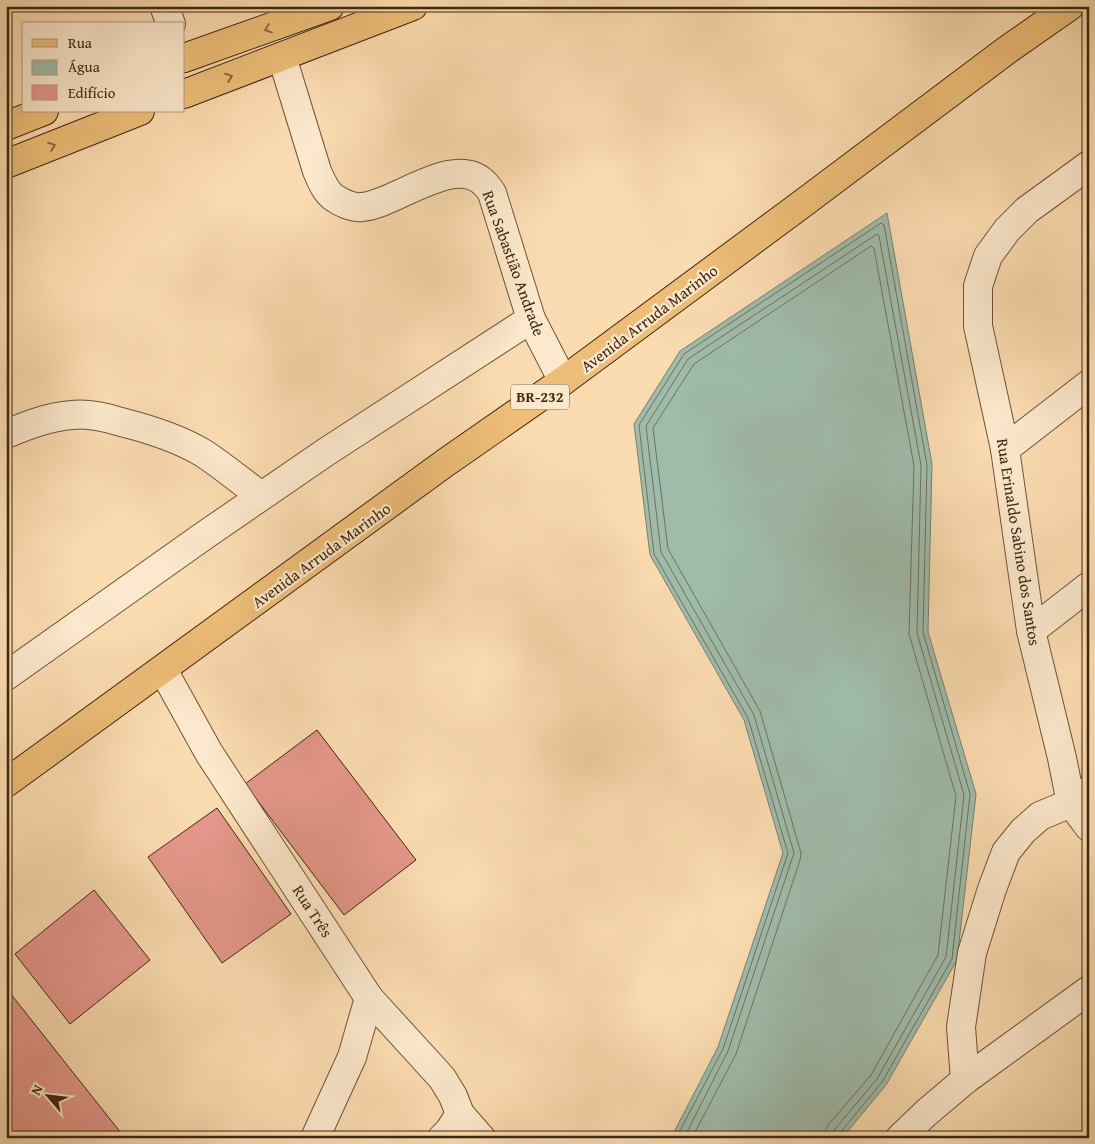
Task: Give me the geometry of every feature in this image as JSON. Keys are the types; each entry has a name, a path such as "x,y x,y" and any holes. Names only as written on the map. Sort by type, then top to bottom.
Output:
{"main road":[{"path":"185,58 330,6"},
{"path":"185,94 413,6"},
{"name":"Avenida Arruda Marinho","path":"6,783 446,463 563,382 1007,50 1070,6"},
{"path":"6,126 41,112"},
{"path":"6,164 137,112"}],"street":[{"path":"164,6 170,22"},
{"name":"Rua Sabastião Andrade","path":"282,57 317,171 325,187 334,198 347,205 361,207 373,205 430,180 444,176 460,174 473,176 484,182 492,193 531,319 563,382"},
{"name":"Rua Erinaldo Sabino dos Santos","path":"1080,796 1062,758 1031,631 1005,449 978,326 978,286 988,256 1007,230 1026,210 1089,165"},
{"path":"6,676 261,496 531,319"},
{"path":"1005,449 1089,384"},
{"path":"6,434 42,420 74,414 98,416 167,436 202,453 261,496"},
{"path":"1031,631 1089,586"},
{"name":"Rua Três","path":"163,670 209,753 369,998 442,1078 453,1096 460,1114 481,1138"},
{"path":"966,1080 961,1027 972,953 1006,852 1023,831 1040,816 1080,796 1089,827"},
{"path":"900,1138 926,1112 966,1080 1089,990"},
{"path":"315,1138 352,1057 369,998"},
{"path":"442,1138 460,1114"}],"water":[{"path":"887,213 932,464 928,632 976,794 957,960 886,1085 842,1138 671,1138 718,1047 783,853 744,720 650,555 634,424 680,351"}],"building":[{"path":"317,730 416,860 344,915 245,784"},
{"path":"217,808 291,914 222,963 148,857"},
{"path":"94,890 150,960 70,1024 15,954"},
{"path":"6,988 125,1138 6,1138"}]}
